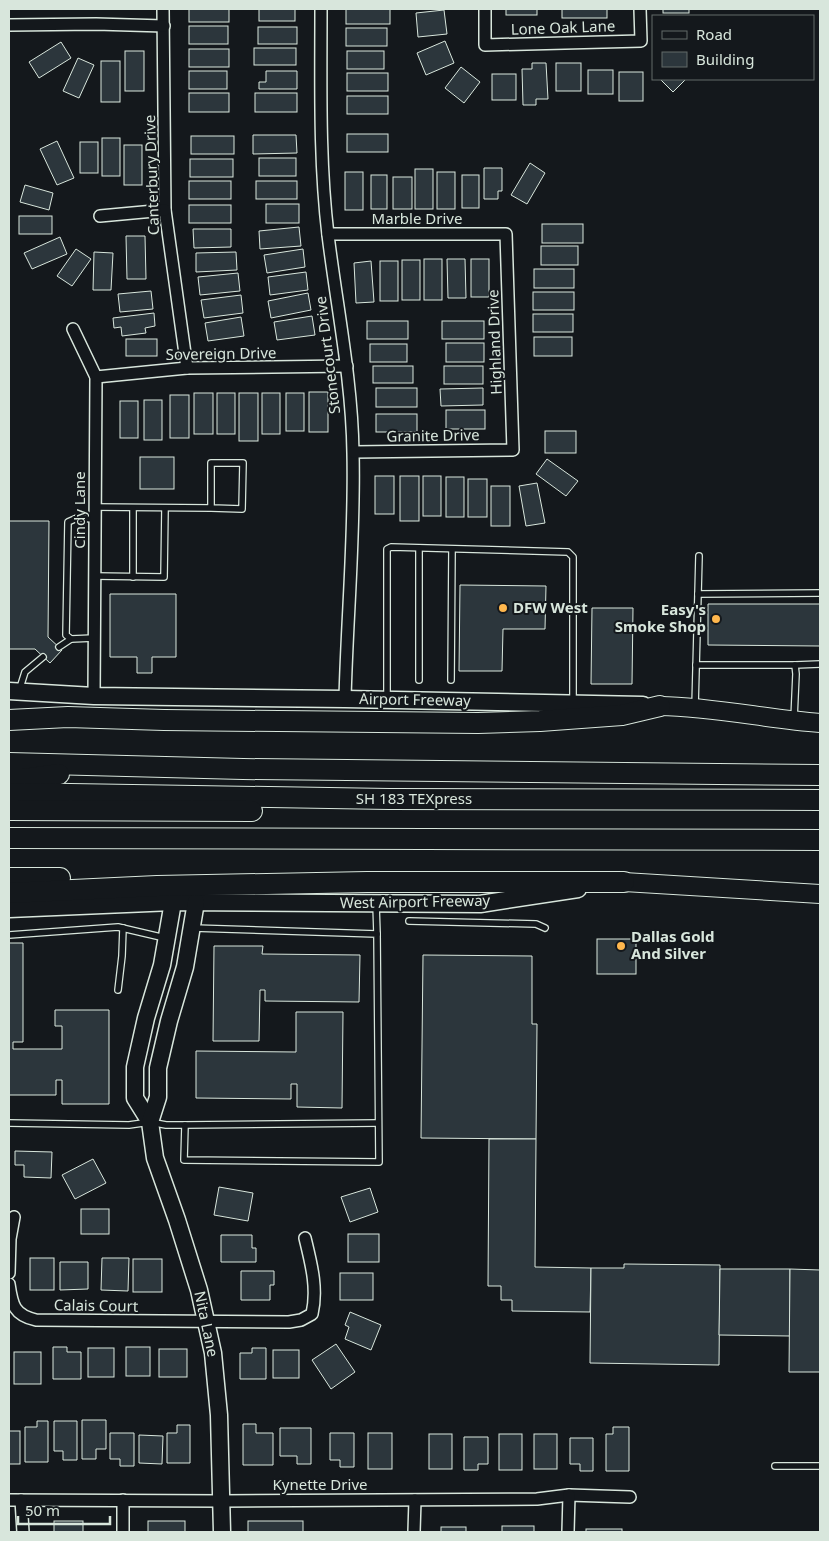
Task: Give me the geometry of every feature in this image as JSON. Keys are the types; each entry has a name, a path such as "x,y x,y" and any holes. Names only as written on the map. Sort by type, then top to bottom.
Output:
{"highway":[{"path":"12,697 68,717"},
{"path":"9,720 68,717 164,720 478,723 622,715 660,706"},
{"path":"9,764 103,767 820,776"},
{"path":"9,779 24,779 103,767"},
{"name":"SH 183 TEXpress","path":"9,793 389,800 820,800"},
{"name":"SH 183 TEXpress","path":"9,810 820,812"},
{"path":"9,838 820,840"},
{"path":"9,878 367,882 624,882"},
{"path":"9,893 157,886 367,882"}],"main road":[{"name":"Airport Freeway","path":"12,697 345,699 695,706 794,721 820,723"},
{"name":"West Airport Freeway","path":"9,909 173,902 480,904 624,882 820,894"},
{"name":"Nita Lane","path":"173,902 162,965 146,1018 135,1067 135,1098 150,1122 155,1158 180,1229 207,1322 213,1353 219,1415 222,1532"},
{"name":"Nita Lane","path":"150,1122 158,1097 158,1068 169,1021 185,967 196,902"}],"street":[{"name":"Canterbury Drive","path":"164,9 165,210 187,368"},
{"name":"Stonecourt Drive","path":"321,9 322,161 328,234 347,366 354,452 345,699"},
{"name":"Lone Oak Lane","path":"485,9 486,45 642,41 640,9"},
{"path":"9,25 96,24 164,26"},
{"path":"100,216 165,210"},
{"name":"Marble Drive","path":"328,234 506,234"},
{"name":"Highland Drive","path":"506,234 513,450"},
{"name":"Cindy Lane","path":"73,329 96,377 94,696"},
{"name":"Sovereign Drive","path":"96,377 187,368 347,366"},
{"name":"Granite Drive","path":"354,452 513,450"},
{"path":"9,1273 10,1239 14,1217"},
{"path":"207,1322 289,1322 301,1320 312,1314 315,1299 313,1271 305,1238"},
{"name":"Calais Court","path":"9,1284 11,1300 17,1311 25,1318 36,1320 207,1322"},
{"path":"568,1532 569,1495"},
{"name":"Kynette Drive","path":"9,1500 537,1499 569,1495 630,1498"},
{"path":"22,1500 23,1532"},
{"path":"123,1500 123,1532"},
{"path":"414,1532 415,1500"}],"lane":[{"path":"71,639 66,634 68,522 95,513 133,508 242,509 243,463 211,463 211,508"},
{"path":"133,508 133,577"},
{"path":"95,576 164,577 165,508"},
{"path":"387,700 386,553 387,549 391,547 568,552 572,557 573,704"},
{"path":"419,548 419,680"},
{"path":"451,680 452,549"},
{"path":"695,706 699,556"},
{"path":"698,594 820,593"},
{"path":"59,647 71,639 94,638"},
{"path":"12,697 25,672 43,657"},
{"path":"696,665 820,664"},
{"path":"794,721 795,665"},
{"path":"185,1125 184,1160 379,1162 376,903"},
{"path":"409,921 536,924 545,928"},
{"path":"9,935 118,927 167,938"},
{"path":"118,990 123,928"},
{"path":"192,928 377,934"},
{"path":"9,1123 130,1125 150,1122 166,1125 185,1125 378,1123"},
{"path":"775,1466 820,1466"}],"building":[{"path":"189,9 229,9 229,22 189,22"},
{"path":"259,9 295,9 295,21 259,21"},
{"path":"346,9 390,9 390,24 346,24"},
{"path":"506,9 537,9 537,15 506,15"},
{"path":"562,9 607,9 607,18 562,18"},
{"path":"663,9 689,9 689,13 663,13"},
{"path":"444,10 447,34 418,37 416,13"},
{"path":"189,26 228,26 228,44 189,44"},
{"path":"258,27 297,27 297,44 258,44"},
{"path":"346,28 387,28 387,46 346,46"},
{"path":"445,41 454,63 426,75 417,53"},
{"path":"61,42 71,58 39,78 29,62"},
{"path":"254,48 296,48 296,65 254,65"},
{"path":"189,49 229,49 229,67 189,67"},
{"path":"125,51 144,51 144,91 125,91"},
{"path":"347,51 384,51 384,69 347,69"},
{"path":"78,58 94,65 79,98 63,91"},
{"path":"101,61 120,61 120,102 101,102"},
{"path":"532,63 546,63 548,99 536,99 536,105 523,105 522,69 532,69"},
{"path":"556,63 581,63 581,91 556,91"},
{"path":"461,67 480,82 464,103 445,88"},
{"path":"588,70 613,70 613,94 588,94"},
{"path":"189,71 227,71 227,89 189,89"},
{"path":"266,71 297,71 297,89 259,89 259,82 266,82"},
{"path":"619,72 643,72 643,101 619,101"},
{"path":"347,73 388,73 388,91 347,91"},
{"path":"492,74 516,74 516,100 492,100"},
{"path":"661,80 685,80 673,92"},
{"path":"189,93 229,93 229,112 189,112"},
{"path":"255,93 297,93 297,112 255,112"},
{"path":"347,96 388,96 388,114 347,114"},
{"path":"347,134 388,134 388,152 347,152"},
{"path":"253,135 296,135 297,153 253,154"},
{"path":"191,136 234,136 234,154 191,154"},
{"path":"102,138 120,138 120,176 102,176"},
{"path":"57,141 74,178 57,185 40,149"},
{"path":"80,142 98,142 98,173 80,173"},
{"path":"124,145 142,145 142,185 124,185"},
{"path":"259,158 296,158 296,176 259,176"},
{"path":"190,159 233,159 233,177 190,177"},
{"path":"530,163 545,173 527,204 511,195"},
{"path":"484,168 502,168 502,191 498,191 498,199 484,199"},
{"path":"415,169 433,169 433,209 415,209"},
{"path":"345,172 363,172 363,210 345,210"},
{"path":"437,172 455,172 455,209 437,209"},
{"path":"371,175 387,175 387,209 371,209"},
{"path":"462,175 479,175 479,208 462,208"},
{"path":"393,177 412,177 412,209 393,209"},
{"path":"189,181 231,181 231,199 189,199"},
{"path":"256,181 297,181 297,199 256,199"},
{"path":"25,185 53,193 49,210 20,202"},
{"path":"266,204 299,204 299,223 266,223"},
{"path":"189,205 231,205 231,223 189,223"},
{"path":"19,216 52,216 52,234 19,234"},
{"path":"542,224 583,224 583,243 542,243"},
{"path":"299,227 301,246 260,249 259,231"},
{"path":"193,229 231,229 231,247 194,248"},
{"path":"126,236 145,236 146,279 127,279"},
{"path":"60,237 67,254 32,269 24,253"},
{"path":"541,246 578,246 578,265 541,265"},
{"path":"76,249 91,259 72,286 57,276"},
{"path":"303,249 305,267 267,273 264,255"},
{"path":"94,252 113,253 111,290 93,290"},
{"path":"236,252 237,270 196,272 196,253"},
{"path":"424,259 442,259 442,300 424,300"},
{"path":"447,259 465,259 466,298 448,298"},
{"path":"471,259 489,259 489,297 471,297"},
{"path":"402,260 420,260 420,300 402,300"},
{"path":"371,261 374,302 356,303 354,263"},
{"path":"380,261 398,261 398,301 380,301"},
{"path":"534,269 574,269 574,288 534,288"},
{"path":"306,272 308,290 270,295 268,277"},
{"path":"238,273 240,291 200,295 198,277"},
{"path":"151,291 153,309 120,312 118,294"},
{"path":"533,292 574,292 574,310 533,310"},
{"path":"308,293 311,310 271,318 268,301"},
{"path":"241,295 243,313 204,318 201,300"},
{"path":"154,313 155,326 145,328 146,333 122,336 121,327 114,328 113,318"},
{"path":"533,314 573,314 573,332 533,332"},
{"path":"312,316 315,335 277,340 274,322"},
{"path":"241,317 244,336 208,341 205,323"},
{"path":"367,321 408,321 408,339 367,339"},
{"path":"442,321 484,321 484,339 442,339"},
{"path":"534,337 572,337 572,356 534,356"},
{"path":"126,339 157,339 157,356 126,356"},
{"path":"446,343 484,343 484,362 446,362"},
{"path":"370,344 407,344 407,362 370,362"},
{"path":"373,366 413,366 413,383 373,383"},
{"path":"444,366 483,366 483,384 444,384"},
{"path":"376,388 417,388 417,407 376,407"},
{"path":"483,388 483,405 441,406 440,389"},
{"path":"309,392 328,392 328,432 309,432"},
{"path":"194,393 213,393 213,434 194,434"},
{"path":"217,393 235,393 235,434 217,434"},
{"path":"239,393 258,393 258,441 239,441"},
{"path":"262,393 280,393 280,434 262,434"},
{"path":"286,393 304,393 304,431 286,431"},
{"path":"170,395 189,395 189,438 170,438"},
{"path":"144,400 162,400 162,440 144,440"},
{"path":"120,401 138,401 138,438 120,438"},
{"path":"446,410 485,410 485,429 446,429"},
{"path":"376,414 417,414 417,432 376,432"},
{"path":"545,431 576,431 576,453 545,453"},
{"path":"140,457 174,457 174,489 140,489"},
{"path":"547,459 578,481 566,496 536,474"},
{"path":"375,476 394,476 394,514 375,514"},
{"path":"400,476 419,476 419,521 400,521"},
{"path":"423,476 441,476 441,516 423,516"},
{"path":"446,477 464,477 464,517 446,517"},
{"path":"468,479 487,479 487,517 468,517"},
{"path":"537,483 545,523 526,526 519,486"},
{"path":"491,486 510,486 510,526 491,526"},
{"path":"9,521 49,521 48,637 62,650 50,663 35,649 9,649"},
{"name":"DFW West","path":"460,585 546,586 545,629 503,629 502,671 459,671"},
{"path":"110,594 176,594 176,657 152,657 152,673 137,673 137,657 110,657"},
{"path":"708,604 820,604 820,646 708,645"},
{"path":"592,608 633,608 632,684 591,684"},
{"path":"597,939 636,939 636,974 597,974"},
{"path":"9,943 23,943 23,1042 13,1042 13,1049 62,1049 62,1026 55,1026 55,1010 109,1010 109,1104 62,1104 62,1080 56,1080 56,1095 9,1095"},
{"path":"214,946 263,946 262,954 360,955 359,1002 265,1001 265,990 260,990 259,1041 213,1041"},
{"path":"423,955 532,956 532,1024 537,1024 536,1139 421,1138"},
{"path":"296,1012 343,1012 342,1108 297,1107 297,1084 291,1084 291,1099 196,1098 196,1051 296,1052"},
{"path":"489,1139 536,1139 535,1267 591,1268 590,1312 512,1311 512,1300 501,1300 501,1286 488,1286"},
{"path":"15,1151 52,1152 51,1178 24,1177 24,1165 15,1165"},
{"path":"93,1159 106,1183 75,1199 62,1175"},
{"path":"219,1187 253,1193 248,1221 214,1215"},
{"path":"370,1188 378,1212 350,1222 341,1197"},
{"path":"81,1209 109,1209 109,1234 81,1234"},
{"path":"348,1234 379,1234 379,1262 348,1262"},
{"path":"221,1235 252,1235 252,1248 256,1248 256,1262 221,1262"},
{"path":"30,1258 54,1258 54,1290 30,1290"},
{"path":"102,1258 129,1258 128,1291 101,1290"},
{"path":"133,1259 162,1259 162,1292 133,1292"},
{"path":"60,1262 88,1262 88,1289 60,1290"},
{"path":"624,1264 720,1265 719,1365 590,1363 591,1268 624,1268"},
{"path":"720,1269 790,1269 790,1336 719,1335"},
{"path":"790,1269 820,1270 820,1372 789,1372"},
{"path":"241,1271 274,1271 274,1285 270,1285 270,1300 241,1300"},
{"path":"340,1273 373,1273 373,1300 340,1300"},
{"path":"350,1312 381,1325 371,1350 345,1339 349,1327 345,1325"},
{"path":"336,1344 355,1372 331,1389 312,1360"},
{"path":"53,1347 67,1347 67,1352 81,1352 81,1379 53,1379"},
{"path":"126,1347 150,1347 150,1376 126,1376"},
{"path":"88,1348 114,1348 114,1377 88,1377"},
{"path":"252,1348 266,1348 266,1379 240,1379 240,1353 252,1353"},
{"path":"159,1349 187,1349 187,1377 159,1377"},
{"path":"273,1350 299,1350 299,1378 273,1378"},
{"path":"14,1352 41,1352 41,1384 14,1384"},
{"path":"82,1420 106,1420 106,1449 96,1449 96,1459 82,1459"},
{"path":"37,1421 48,1421 48,1462 25,1462 25,1427 37,1427"},
{"path":"54,1421 77,1421 77,1460 63,1460 63,1451 54,1451"},
{"path":"243,1424 256,1424 256,1433 273,1433 273,1465 243,1465"},
{"path":"177,1425 190,1425 190,1463 167,1463 167,1433 177,1433"},
{"path":"613,1427 629,1427 629,1471 606,1471 606,1434 613,1434"},
{"path":"280,1428 311,1428 311,1464 297,1464 297,1456 280,1456"},
{"path":"9,1431 20,1431 20,1464 9,1464"},
{"path":"110,1433 134,1433 134,1466 120,1466 120,1459 110,1459"},
{"path":"330,1433 354,1433 354,1467 340,1467 340,1460 330,1460"},
{"path":"368,1433 392,1433 392,1469 368,1469"},
{"path":"429,1434 452,1434 452,1469 429,1469"},
{"path":"499,1434 522,1434 522,1470 499,1470"},
{"path":"534,1434 557,1434 557,1469 534,1469"},
{"path":"139,1435 163,1436 162,1464 139,1463"},
{"path":"464,1437 488,1437 488,1464 478,1464 478,1470 464,1470"},
{"path":"570,1438 593,1438 593,1471 580,1471 580,1464 570,1464"},
{"path":"54,1521 83,1521 83,1532 54,1532"},
{"path":"148,1521 185,1521 185,1532 148,1532"},
{"path":"248,1521 303,1521 303,1532 248,1532"},
{"path":"502,1526 534,1526 534,1532 502,1532"},
{"path":"441,1527 466,1527 466,1532 441,1532"},
{"path":"586,1529 622,1529 622,1532 586,1532"}],"place":[{"name":"DFW West","path":"503,608"},
{"name":"Easy's Smoke Shop","path":"716,619"},
{"name":"Dallas Gold And Silver","path":"621,946"}]}
